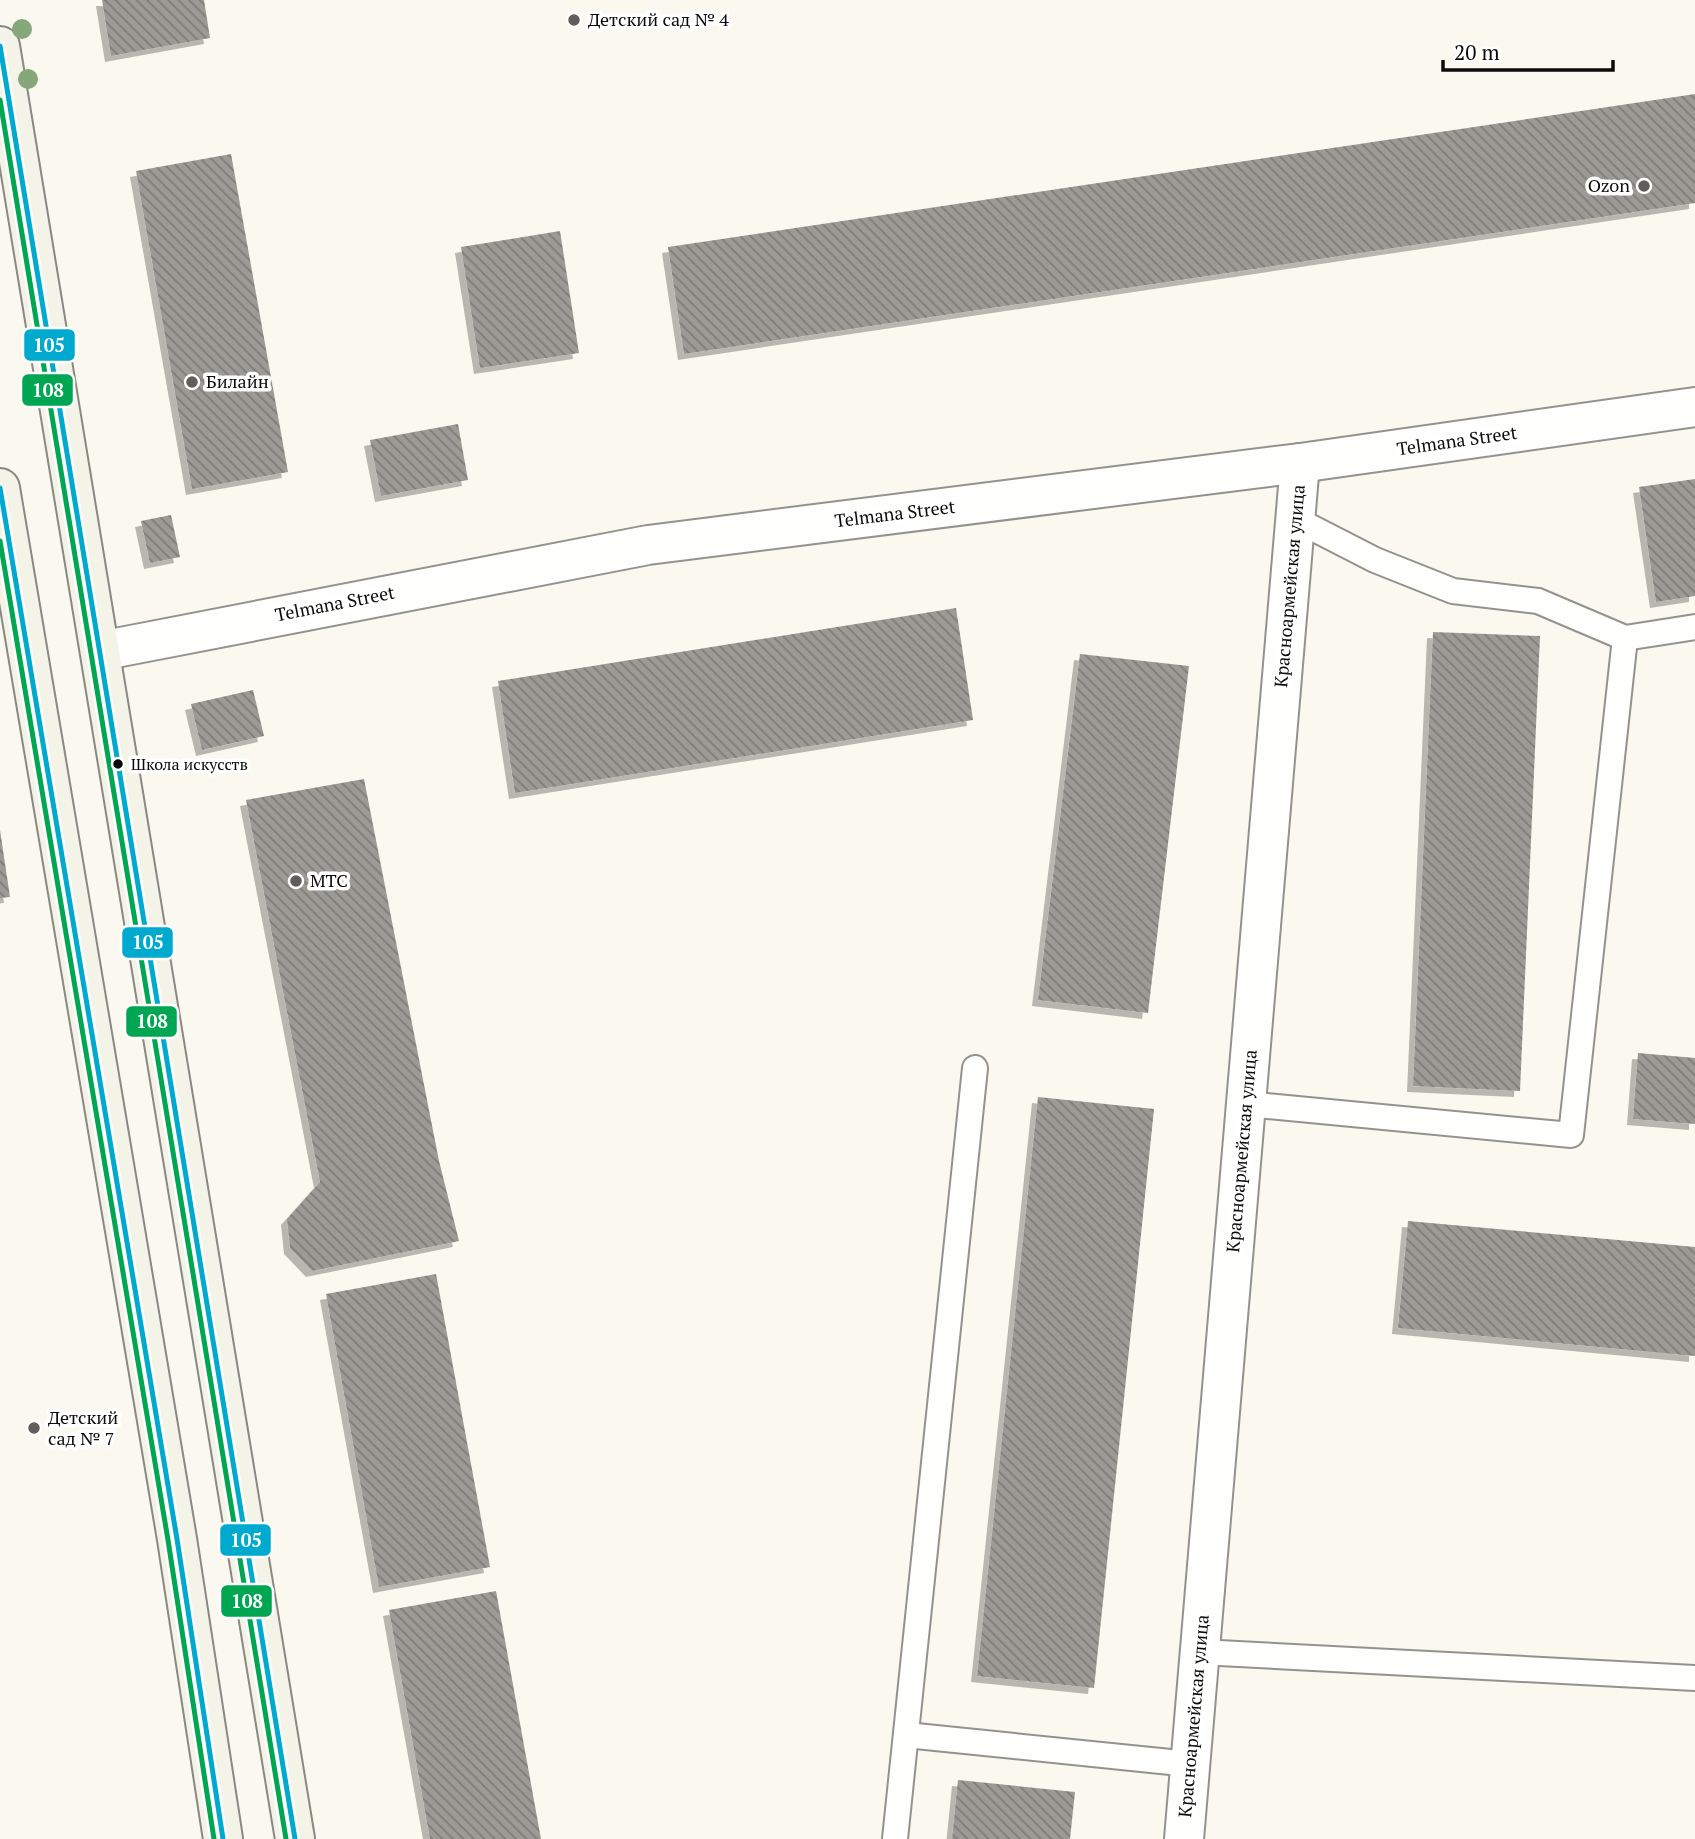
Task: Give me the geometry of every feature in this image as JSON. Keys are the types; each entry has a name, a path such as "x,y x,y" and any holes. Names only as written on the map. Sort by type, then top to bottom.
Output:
{"main road":[{"path":"0,46 295,1839"},
{"path":"0,488 177,1539 223,1839"}],"street":[{"name":"Telmana Street","path":"100,651 152,638 648,545 1300,463 1695,407"},
{"name":"Красноармейская улица","path":"1184,1839 1300,463"}],"lane":[{"path":"1295,519 1376,561 1453,591 1538,600 1625,638 1695,627"},
{"path":"1246,1104 1571,1135 1625,638"},
{"path":"895,1839 975,1068"},
{"path":"1200,1652 1695,1678"},
{"path":"906,1735 1190,1764"}],"building":[{"path":"102,0 204,0 210,38 111,56"},
{"path":"1695,94 1695,203 684,354 668,247"},
{"path":"231,154 288,472 192,489 136,171"},
{"path":"560,231 579,353 480,368 461,247"},
{"path":"458,424 468,480 381,496 370,440"},
{"path":"1695,479 1695,596 1656,602 1639,487"},
{"path":"171,515 180,557 150,563 141,521"},
{"path":"956,608 973,720 515,793 498,681"},
{"path":"1433,632 1540,636 1520,1091 1413,1086"},
{"path":"1080,654 1189,666 1148,1013 1038,1000"},
{"path":"253,690 264,736 202,750 191,704"},
{"path":"364,779 439,1161 459,1241 312,1271 290,1248 287,1219 320,1182 246,800"},
{"path":"0,830 10,897 0,898"},
{"path":"1638,1053 1695,1058 1695,1124 1633,1119"},
{"path":"1038,1097 1154,1109 1094,1688 977,1676"},
{"path":"1408,1221 1695,1247 1695,1356 1398,1328"},
{"path":"436,1274 490,1567 379,1587 326,1294"},
{"path":"496,1591 541,1839 430,1839 389,1610"},
{"path":"958,1780 1075,1792 1070,1839 952,1839"}],"transit line":[{"name":"105","path":"0,46 295,1839"},
{"name":"108","path":"0,100 286,1839"},
{"name":"105","path":"0,488 177,1539 223,1839"},
{"name":"108","path":"0,541 168,1540 214,1839"}],"place":[{"name":"Детский сад № 4","path":"574,20"},
{"name":"Ozon","path":"1644,186"},
{"name":"Билайн","path":"192,382"},
{"name":"Школа искусств","path":"118,764"},
{"name":"МТС","path":"296,881"},
{"name":"Детский сад № 7","path":"34,1428"}]}
